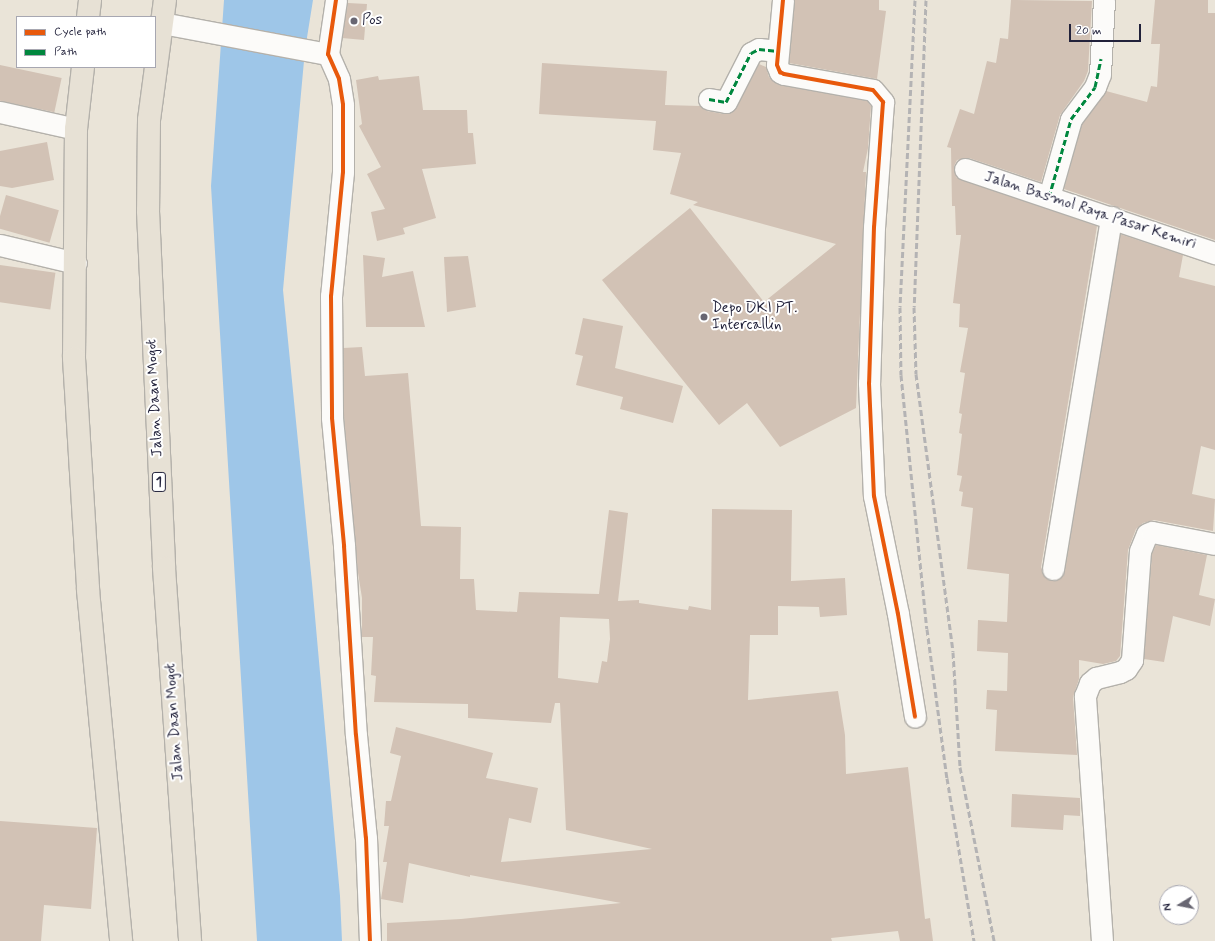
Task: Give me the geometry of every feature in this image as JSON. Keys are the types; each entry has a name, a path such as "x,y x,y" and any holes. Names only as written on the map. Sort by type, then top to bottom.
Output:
{"highway":[{"path":"88,16 90,0"},
{"name":"Jalan Daan Mogot","path":"165,0 149,120 148,218 164,568 190,941"},
{"path":"83,68 76,129 74,358 88,590 121,941"}],"street":[{"path":"320,54 336,0"},
{"path":"783,0 778,51 778,69 784,74 873,90 883,102 874,227 870,383 874,496 898,614 914,717"},
{"path":"1049,197 1071,119 1095,87 1100,74 1104,0"},
{"path":"162,24 320,54 340,79 343,105 343,172 331,296 332,418 344,546 356,735 366,838 370,941"},
{"path":"709,99 726,102 751,53 759,49 778,51"},
{"path":"0,112 76,129"},
{"name":"Jalan Basmol Raya Pasar Kemiri","path":"965,169 1215,253"},
{"path":"1053,569 1111,217"},
{"path":"0,245 76,263"},
{"path":"1102,941 1084,696 1090,683 1096,678 1120,672 1126,669 1132,660 1140,551 1147,534 1152,532 1215,544"}],"water":[{"path":"224,0 313,0 305,50 283,290 312,583 340,896 342,941 257,941 211,186"}],"building":[{"path":"795,0 879,0 879,10 886,11 877,79 789,63"},
{"path":"1011,0 1092,1 1088,71 1084,81 1060,115 1041,182 969,158 957,160 954,166 956,177 961,180 1097,226 1041,567 1046,578 1058,580 1065,571 1120,234 1183,255 1179,277 1215,286 1215,450 1201,446 1192,494 1215,499 1213,531 1154,520 1143,523 1136,529 1128,550 1120,656 1116,661 1103,664 1079,660 1079,679 1073,697 1077,755 995,751 997,710 986,709 987,690 1007,691 1008,653 977,651 978,620 1007,622 1009,574 967,569 973,508 961,506 963,492 959,491 962,476 957,475 962,434 959,433 962,414 959,413 965,373 960,372 968,328 959,327 960,304 953,303 961,235 956,235 955,206 952,206 951,148 947,147 960,109 974,114 987,61 996,63 1000,38 1008,39"},
{"path":"1155,0 1208,0 1208,13 1215,13 1215,240 1064,189 1082,124 1106,91 1147,102 1151,86 1157,87 1160,44 1151,44"},
{"name":"Pos","path":"348,3 367,4 364,40 342,38"},
{"path":"542,63 667,71 665,105 700,106 707,111 724,114 731,113 737,107 759,64 766,67 769,77 779,85 867,101 871,106 868,148 863,172 866,172 856,408 780,447 747,403 719,425 602,280 690,208 764,302 836,244 693,205 698,202 670,194 681,153 653,150 656,121 539,114"},
{"path":"0,65 62,78 54,112 0,101"},
{"path":"378,76 379,80 419,76 423,110 467,110 468,133 473,133 476,164 422,169 436,218 403,228 405,234 377,241 371,212 385,209 367,174 381,167 359,126 362,124 356,80"},
{"path":"47,142 54,180 12,188 0,186 0,151"},
{"path":"6,195 59,210 49,243 0,229 0,216"},
{"path":"363,255 385,258 382,277 413,271 425,327 366,327"},
{"path":"468,256 476,307 447,312 444,257"},
{"path":"0,265 55,273 50,309 0,302"},
{"path":"583,318 623,326 615,368 683,386 673,423 620,409 623,397 576,385 583,356 575,354"},
{"path":"362,347 365,376 408,373 421,526 461,527 460,579 474,579 476,610 517,612 519,592 599,594 609,510 628,513 618,601 639,600 639,603 688,610 689,606 711,610 712,509 792,510 791,581 845,578 847,615 820,617 819,607 778,606 778,635 750,635 748,700 838,691 845,735 846,774 908,767 925,919 930,918 933,941 900,941 898,931 831,938 832,941 387,941 387,923 461,919 621,903 470,875 470,877 409,863 403,903 381,899 387,862 383,862 389,826 384,826 386,801 391,801 401,756 390,753 396,727 493,753 486,778 538,788 531,823 509,818 501,862 652,849 566,830 560,703 555,703 551,723 468,718 468,704 374,702 376,676 371,675 373,637 362,637 362,598 358,573 344,417 343,348","holes":["560,617 609,619 610,639 607,662 602,661 598,683 558,678"]},
{"path":"1156,545 1207,555 1199,595 1215,599 1210,626 1173,616 1164,662 1144,659 1152,554"},
{"path":"1012,794 1080,798 1080,816 1064,815 1063,830 1011,827"},
{"path":"0,821 97,828 91,909 44,905 41,941 0,941"}],"railway":[{"path":"915,0 900,307 901,375 927,629 947,778 974,941"},
{"path":"926,0 914,307 916,374 953,652 960,767 994,941"}],"marked path":[{"path":"709,99 726,102 751,53 759,49 778,51"},
{"path":"1049,197 1071,119 1095,87 1101,59"}],"cycle path":[{"path":"336,0 328,54 339,79 343,105 343,172 331,296 332,418 344,546 356,735 366,838 370,941"},
{"path":"783,0 777,65 780,72 784,74 873,90 883,102 874,227 869,383 874,496 898,614 915,717"}],"place":[{"name":"Pos","path":"354,21"},
{"name":"Depo DKI PT. Intercallin","path":"704,317"}]}
